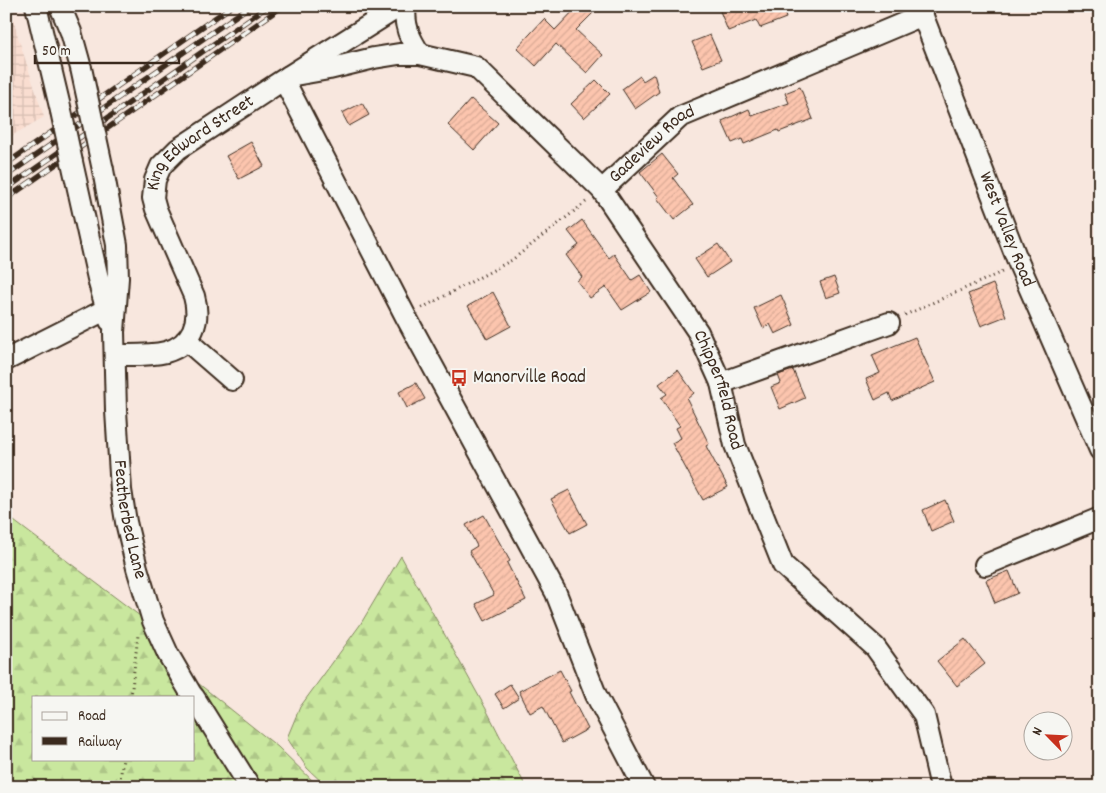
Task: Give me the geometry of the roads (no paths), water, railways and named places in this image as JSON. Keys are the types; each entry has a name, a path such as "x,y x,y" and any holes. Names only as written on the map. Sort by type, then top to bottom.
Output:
{"street":[{"name":"Featherbed Lane","path":"36,6 99,283 114,332"},
{"name":"Featherbed Lane","path":"60,6 71,32 81,68 117,245 118,278 114,332 117,427 121,490 126,522 153,621 168,654 193,696"},
{"name":"King Edward Street","path":"186,340 195,325 197,306 153,198 155,180 160,166 178,149 400,6"},
{"path":"406,6 407,31 420,54"},
{"name":"Gadeview Road","path":"602,190 680,117 921,10"},
{"name":"West Valley Road","path":"921,10 1019,264 1100,450"},
{"name":"Chipperfield Road","path":"286,78 399,54 420,54 476,67 602,190 698,332 721,383 735,446 784,565 875,647 924,715 941,787"},
{"path":"286,78 406,317 556,593 596,695 644,787"},
{"path":"6,360 107,309"},
{"path":"721,383 889,323"},
{"path":"115,355 166,352 186,340 232,380"},
{"path":"985,565 1100,518"},
{"name":"Featherbed Lane","path":"195,699 250,787"}],"railway":[{"path":"6,164 232,6"},
{"path":"6,176 250,6"},
{"path":"6,189 268,6"},
{"path":"6,199 283,6"}],"place":[{"name":"Manorville Road","path":"459,378"}]}
